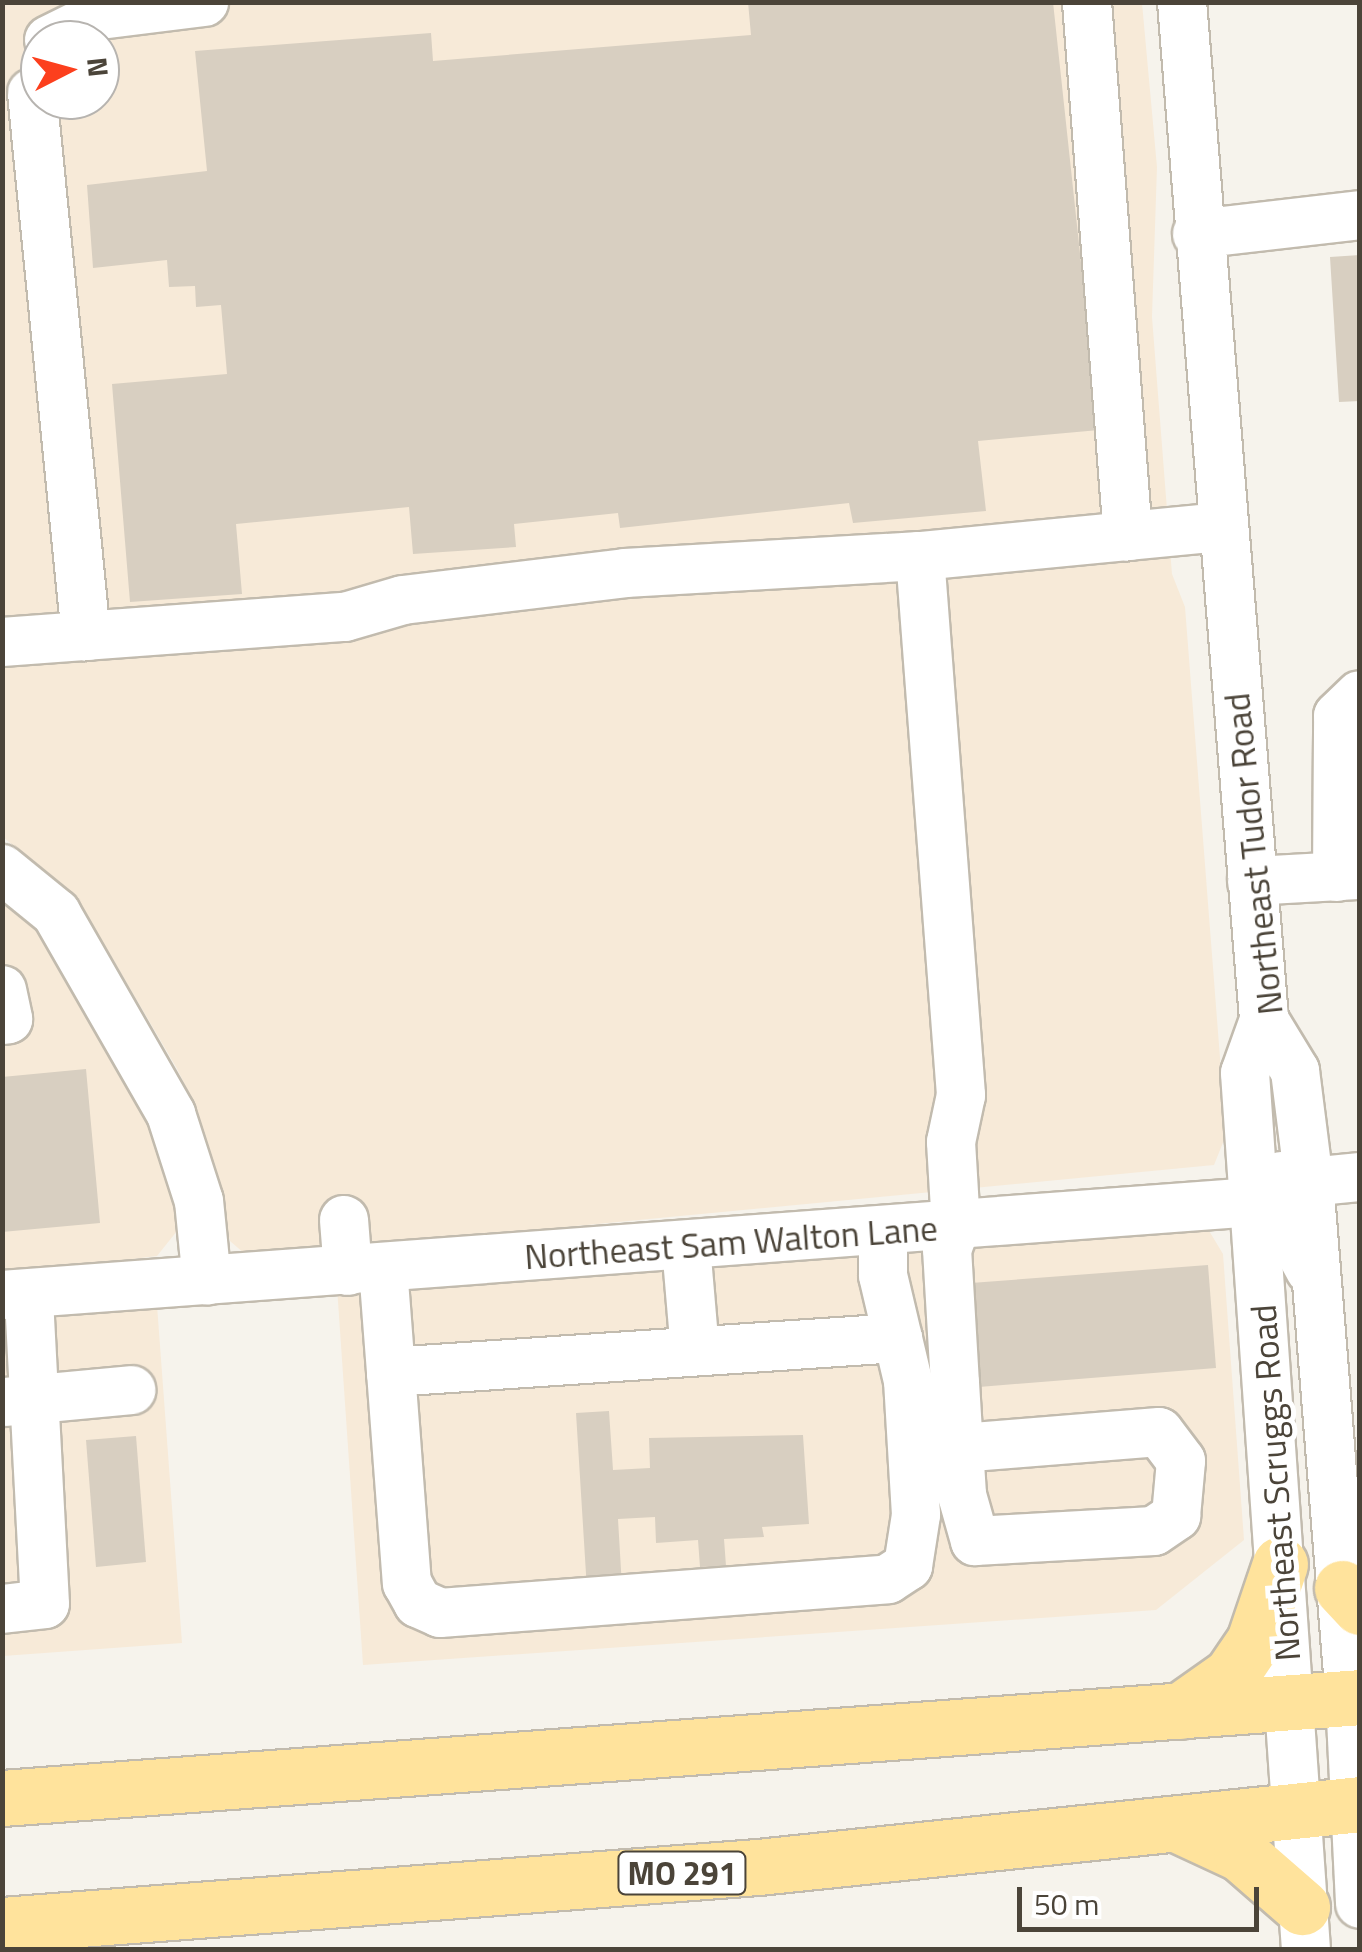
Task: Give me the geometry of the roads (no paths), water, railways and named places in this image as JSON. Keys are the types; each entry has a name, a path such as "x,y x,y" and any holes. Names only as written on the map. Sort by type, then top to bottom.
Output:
{"main road":[{"path":"1180,1711 1231,1675 1246,1652 1280,1564"},
{"path":"2,1798 1355,1698"},
{"name":"MO 291","path":"2,1925 738,1869 1181,1826 1357,1804"},
{"path":"1181,1826 1241,1854 1304,1928"}],"street":[{"path":"90,20 100,15 204,2"},
{"path":"1087,2 1128,536"},
{"name":"Northeast Tudor Road","path":"1182,2 1264,1020 1295,1071 1351,1597 1357,1804"},
{"path":"29,120 86,636"},
{"path":"1198,234 1360,215"},
{"path":"2,642 345,617 403,600 625,573 920,556 1222,526"},
{"path":"920,556 961,1095 951,1142 956,1226 948,1249 959,1448"},
{"path":"1252,881 1348,876 1338,716 1360,695"},
{"path":"2,869 56,914 172,1114 199,1201 207,1281"},
{"path":"2,990 8,1019 2,1020"},
{"name":"Northeast Scruggs Road","path":"1264,1020 1245,1074 1304,1928"},
{"path":"1249,1134 1266,1164 1308,1182 1360,1177"},
{"path":"1254,1202 1282,1218 1318,1286"},
{"name":"Northeast Sam Walton Lane","path":"16,1295 1254,1202"},
{"path":"344,1220 366,1269 391,1372 407,1584 418,1603 440,1612 888,1578 908,1566 916,1545 908,1381 884,1275 883,1232"},
{"path":"686,1246 695,1352"},
{"path":"2,1608 44,1604 18,1401 16,1295"},
{"path":"391,1372 898,1338"},
{"path":"18,1401 130,1390"},
{"path":"1357,1804 1360,1904"}]}
